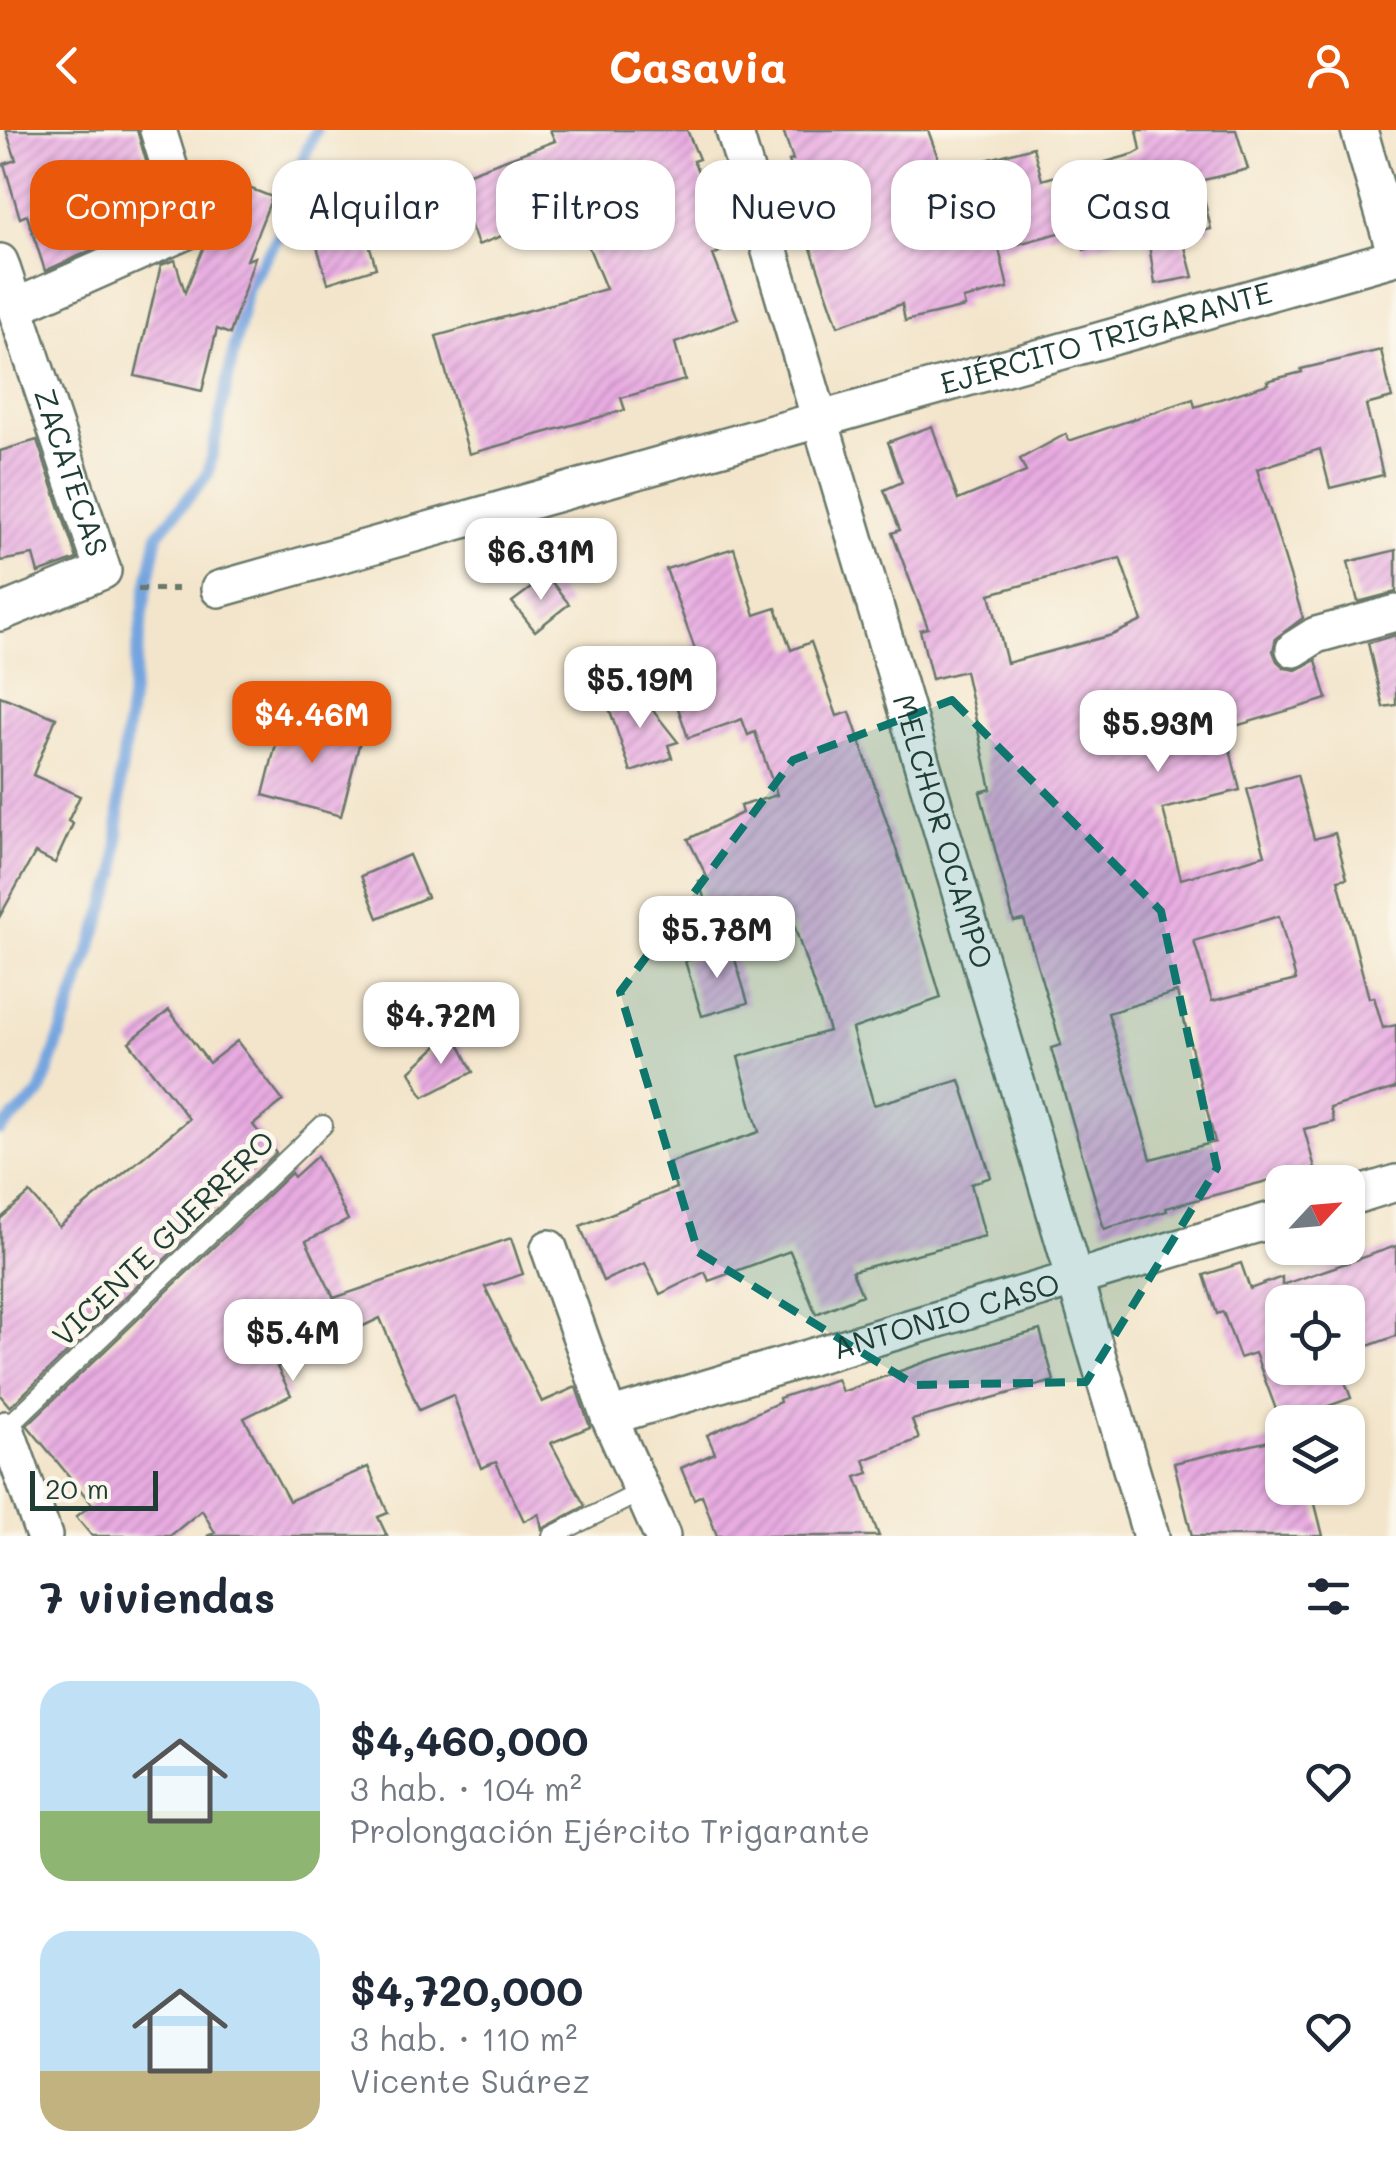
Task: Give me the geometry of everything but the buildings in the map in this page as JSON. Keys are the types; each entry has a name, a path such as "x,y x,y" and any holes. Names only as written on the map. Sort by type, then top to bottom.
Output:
{"street":[{"path":"16,306 189,230 158,130"},
{"name":"MELCHOR OCAMPO","path":"734,130 1151,1536"},
{"path":"1359,130 1396,256"},
{"name":"EJÉRCITO TRIGARANTE","path":"219,589 1396,256"},
{"name":"ZACATECAS","path":"0,262 112,580"},
{"path":"0,614 112,580"},
{"path":"1294,649 1316,635 1396,613"},
{"path":"1365,1193 1396,1183"},
{"name":"ANTONIO CASO","path":"610,1417 1265,1222"},
{"path":"549,1248 610,1417 662,1536"},
{"path":"3,1431 44,1536"}],"lane":[{"name":"VICENTE GUERRERO","path":"3,1431 323,1124"},
{"path":"552,1536 642,1491"}],"path":[{"path":"112,580 219,589"}],"highlighted area":[{"path":"952,700 1161,911 1217,1168 1086,1382 915,1385 698,1252 620,992 793,760"}],"waterway":[{"path":"0,1130 40,1094 117,873 120,780 145,598 158,534 208,474 247,288 282,229 300,166 316,130"}]}
